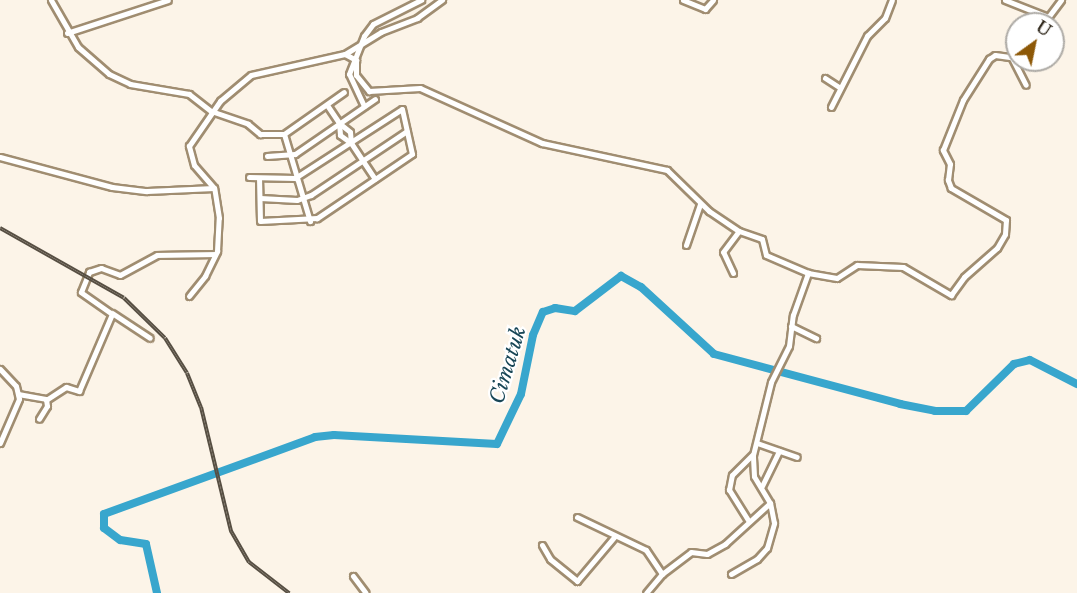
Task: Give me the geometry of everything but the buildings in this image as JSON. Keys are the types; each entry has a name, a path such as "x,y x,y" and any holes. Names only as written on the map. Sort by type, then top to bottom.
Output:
{"street":[{"path":"51,0 67,33 84,55 109,74 130,84 189,94 211,111 248,124 260,134 284,134 344,92"},
{"path":"67,33 168,0"},
{"path":"364,106 350,79 360,43 374,24 421,0"},
{"path":"189,296 216,254 219,218 214,188 194,165 189,148 193,135 211,111 238,81 250,75 345,54 360,43 417,18 442,0"},
{"path":"683,0 705,9 713,0"},
{"path":"831,107 839,87 867,36 885,18 892,0"},
{"path":"1005,0 1035,12"},
{"path":"1024,8 1026,0"},
{"path":"1052,12 1061,0"},
{"path":"345,54 356,60"},
{"path":"356,60 356,75 369,91 420,88 547,144 663,168 700,204 739,231 762,239 766,255 808,273 837,278 857,265 903,267 951,295 964,277 987,260 1005,234 1006,220 951,188 950,164 943,150 963,100 989,59 995,55 1005,57"},
{"path":"1020,72 1026,85"},
{"path":"825,78 839,87"},
{"path":"267,156 289,155 375,99"},
{"path":"327,105 339,123 350,132 351,143"},
{"path":"249,177 296,178 401,108 412,154 310,221 261,221 259,178"},
{"path":"339,123 340,135 351,143 375,179"},
{"path":"260,198 303,199 407,131"},
{"path":"284,134 310,221"},
{"path":"0,157 111,187 147,191 214,188"},
{"path":"686,244 700,204"},
{"path":"733,273 723,252 739,231"},
{"path":"150,338 81,292 94,269 120,275 157,255 202,258 216,254"},
{"path":"731,574 757,559 767,548 774,523 770,502 754,473 753,455 771,382 790,340 791,326 808,273"},
{"path":"39,419 46,400 66,387 79,391 112,313"},
{"path":"791,326 816,338"},
{"path":"0,369 10,378 18,394 9,426 0,442"},
{"path":"18,394 46,400"},
{"path":"757,443 797,457"},
{"path":"762,486 779,451"},
{"path":"748,520 729,490 732,475 753,455"},
{"path":"646,593 662,574 691,552 704,555 721,547 770,502"},
{"path":"576,517 648,552 662,574"},
{"path":"542,545 550,559 577,581 615,536"},
{"path":"353,576 366,593"}],"waterway":[{"name":"Cimatuk","path":"157,593 146,544 120,540 104,528 104,514 315,437 334,435 497,444 521,394 533,335 543,312 555,308 575,311 621,276 641,287 714,354 900,404 935,411 966,411 1014,364 1030,360 1077,384"}],"railway":[{"path":"0,228 124,298 165,338 187,373 201,407 231,531 249,562 289,593"}]}
